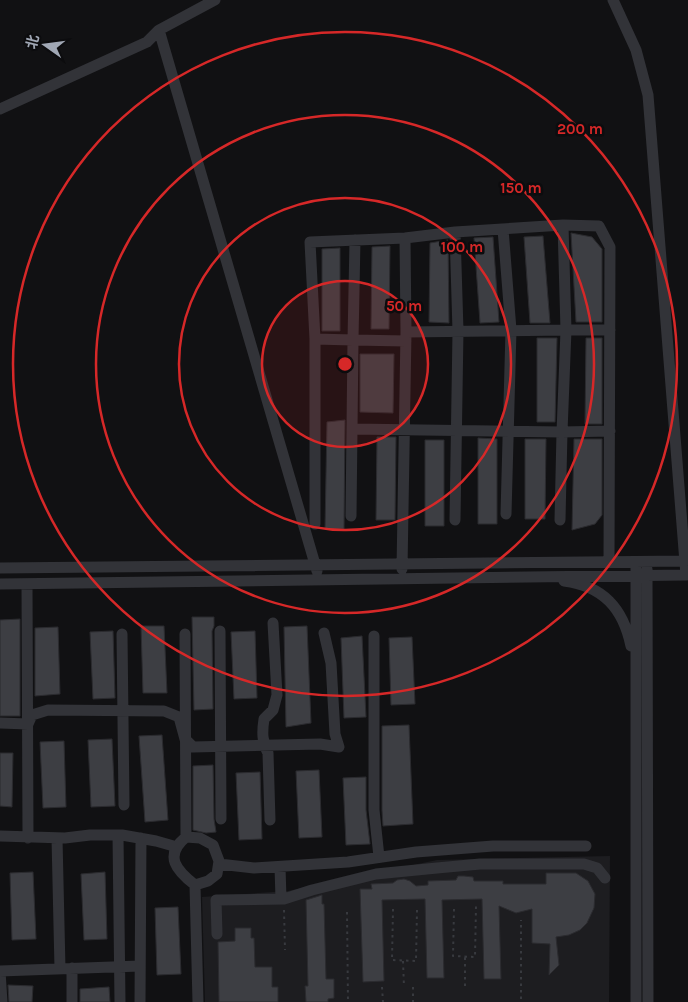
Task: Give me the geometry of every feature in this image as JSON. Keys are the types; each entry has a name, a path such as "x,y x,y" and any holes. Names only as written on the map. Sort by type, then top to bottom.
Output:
{"street":[{"path":"0,109 147,42 159,30 215,0"},
{"path":"0,584 686,574 648,95 636,50 613,0"},
{"path":"159,30 320,579"},
{"path":"560,520 566,330 563,225"},
{"path":"315,524 316,339 310,242 405,238 455,232 563,225 599,226 610,247 609,561"},
{"path":"503,229 511,330 506,514"},
{"path":"455,232 458,331 455,520"},
{"path":"402,578 406,336 405,238"},
{"path":"351,516 355,240"},
{"path":"316,339 353,340 458,331 610,330"},
{"path":"352,429 610,431"},
{"path":"0,568 685,561"},
{"path":"642,562 648,1002"},
{"path":"636,1002 636,664 642,575"},
{"path":"530,577 574,582 602,594 619,612 627,627 636,664"},
{"path":"27,584 28,838"},
{"path":"270,820 268,753 263,745 264,719 274,710 278,695 273,623"},
{"path":"220,632 221,819"},
{"path":"28,724 32,715 48,710 164,711 179,717 186,740 193,747 320,744 339,747 336,734 331,663 324,633"},
{"path":"122,634 124,805"},
{"path":"185,634 186,837 177,847 175,856 177,869 194,886 198,1002"},
{"path":"374,636 374,810 379,857"},
{"path":"0,723 28,724"},
{"path":"0,836 58,838 118,835 177,847"},
{"path":"118,835 120,1002"},
{"path":"186,837 200,838 213,845 219,861 217,874 194,886"},
{"path":"58,838 60,969"},
{"path":"140,838 140,1002"},
{"path":"219,864 254,868 348,862 434,850 493,846 586,846"},
{"path":"434,850 436,868"},
{"path":"217,934 216,900 283,899 376,874 480,864 584,864 597,868 605,878"},
{"path":"280,866 283,899"},
{"path":"2,1002 0,971 140,966"},
{"path":"72,968 72,1002"}],"path":[{"path":"283,899 285,950"},
{"path":"454,910 453,956 474,957 476,906"},
{"path":"393,908 392,960 403,961 416,961 417,910"},
{"path":"348,912 348,1002"},
{"path":"521,999 522,920"},
{"path":"465,957 465,986"},
{"path":"403,961 404,987"},
{"path":"382,987 383,1002"},
{"path":"413,987 413,1002"}],"shaded area":[{"path":"610,856 609,1002 205,1002 202,897 288,891 437,860"}],"building":[{"path":"571,233 592,237 602,249 602,322 576,322"},
{"path":"543,236 550,323 530,323 524,237"},
{"path":"493,237 499,322 480,323 474,238"},
{"path":"448,240 449,323 429,322 430,243"},
{"path":"390,246 389,329 371,329 372,247"},
{"path":"340,248 340,331 322,331 322,249"},
{"path":"537,338 557,338 555,422 537,422"},
{"path":"586,338 602,338 602,424 585,424"},
{"path":"360,354 394,354 393,413 360,412"},
{"path":"345,420 344,529 325,529 327,422"},
{"path":"377,437 396,437 395,520 376,520"},
{"path":"478,438 497,439 497,524 478,524"},
{"path":"525,439 546,439 545,519 525,519"},
{"path":"574,439 602,439 602,515 595,524 572,530"},
{"path":"425,440 444,440 444,526 425,526"},
{"path":"192,617 214,617 212,631 213,709 194,710"},
{"path":"20,619 20,716 0,716 0,620"},
{"path":"141,626 164,626 167,693 143,693"},
{"path":"307,626 311,723 286,727 284,627"},
{"path":"58,627 60,694 35,696 35,628"},
{"path":"113,631 115,698 93,699 90,632"},
{"path":"255,631 257,698 234,699 231,632"},
{"path":"362,636 366,717 344,718 341,638"},
{"path":"412,637 415,704 391,705 389,638"},
{"path":"409,725 413,824 383,826 382,726"},
{"path":"162,735 168,820 145,822 139,736"},
{"path":"112,739 115,806 91,807 88,740"},
{"path":"64,741 66,807 43,808 40,742"},
{"path":"0,753 13,753 12,807 0,806"},
{"path":"213,765 216,832 206,833 193,830 193,766"},
{"path":"319,770 322,837 299,838 296,771"},
{"path":"260,772 262,839 239,840 236,773"},
{"path":"366,777 366,810 370,844 346,845 343,778"},
{"path":"33,872 36,939 12,940 10,873"},
{"path":"105,872 107,939 84,940 81,874"},
{"path":"546,873 576,873 588,881 595,894 594,908 587,923 580,930 569,935 556,937 559,965 549,975 550,944 532,943 532,909 516,913 499,906 501,979 484,979 482,899 442,900 444,978 427,978 425,899 382,900 384,981 363,982 360,889 372,889 371,884 393,883 404,879 416,886 428,885 428,881 456,880 458,876 473,877 474,881 503,881 503,884 546,884"},
{"path":"322,895 322,904 324,904 326,979 334,979 334,998 328,999 328,1002 306,1002 305,986 308,986 306,900"},
{"path":"178,907 181,974 157,975 155,908"},
{"path":"235,928 251,928 251,938 254,938 255,967 272,967 272,987 278,987 278,1002 219,1002 218,942 235,941"},
{"path":"8,985 33,986 32,1002 9,1002"},
{"path":"109,987 110,1002 80,1002 80,989"}]}
